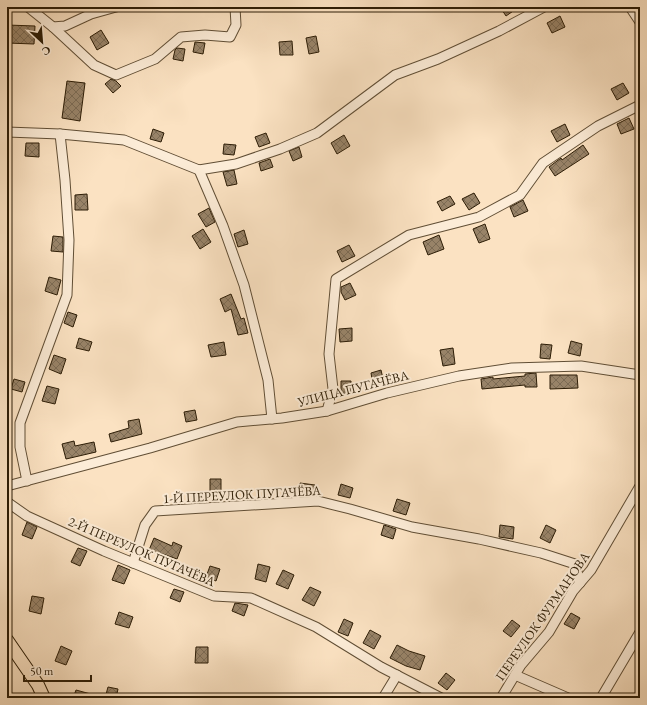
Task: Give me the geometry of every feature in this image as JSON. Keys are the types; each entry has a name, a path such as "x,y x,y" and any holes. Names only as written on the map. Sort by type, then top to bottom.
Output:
{"main road":[{"path":"7,640 38,685 44,698"}],"street":[{"path":"28,7 53,27 94,65 116,75 155,59 181,37 205,35 230,37 236,25 235,7"},
{"path":"53,27 65,26 91,14 116,7"},
{"path":"7,132 60,134 124,140 199,170 236,164 280,149 317,133 395,75 438,59 499,31 544,7"},
{"path":"630,7 640,22"},
{"path":"327,411 333,389 329,354 336,279 409,235 479,217 520,195 543,163 598,126 640,105"},
{"path":"27,481 20,447 20,423 68,295 69,240 60,134"},
{"path":"199,170 223,226 244,285 268,380 272,419"},
{"name":"УЛИЦА ПУГАЧЁВА","path":"7,486 150,448 237,422 272,419 327,411 387,393 444,379 512,368 581,366 640,375"},
{"name":"ПЕРЕУЛОК ФУРМАНОВА","path":"501,698 521,665 549,632 573,591 591,570 640,486"},
{"name":"1-Й ПЕРЕУЛОК ПУГАЧЁВА","path":"133,563 145,525 155,511 318,501 412,527 479,539 541,553 574,564 580,583"},
{"name":"2-Й ПЕРЕУЛОК ПУГАЧЁВА","path":"7,502 27,516 133,563 214,596 251,598 316,627 381,667 441,698"},
{"path":"601,698 640,632"},
{"path":"515,675 568,698"},
{"path":"383,698 397,676"}],"building":[{"path":"500,7 519,7 506,16"},
{"path":"560,16 565,27 552,33 547,23"},
{"path":"7,25 35,26 34,44 7,43"},
{"path":"101,30 109,43 97,50 90,37"},
{"path":"316,36 319,52 309,54 306,38"},
{"path":"292,41 293,55 280,55 279,42"},
{"path":"195,42 205,43 203,54 193,52"},
{"path":"177,48 185,49 183,61 173,59"},
{"path":"111,79 116,81 121,86 113,93 105,84"},
{"path":"67,81 85,83 80,121 62,118"},
{"path":"623,83 629,93 617,100 611,89"},
{"path":"629,118 634,129 621,134 617,124"},
{"path":"565,124 570,135 557,142 551,131"},
{"path":"153,129 164,133 161,142 150,139"},
{"path":"266,133 270,143 259,147 255,137"},
{"path":"344,135 350,146 337,154 331,143"},
{"path":"26,143 39,143 39,157 25,156"},
{"path":"224,144 236,145 234,155 223,154"},
{"path":"583,145 589,154 555,176 549,167"},
{"path":"299,147 302,157 293,161 289,151"},
{"path":"270,159 273,167 261,171 259,163"},
{"path":"234,170 237,184 227,186 223,172"},
{"path":"474,193 480,203 469,210 462,199"},
{"path":"87,194 88,210 75,210 75,195"},
{"path":"450,196 455,204 442,211 437,202"},
{"path":"523,200 528,211 514,217 510,207"},
{"path":"209,208 215,222 206,227 198,214"},
{"path":"485,224 490,239 479,243 473,229"},
{"path":"203,229 211,242 200,249 192,236"},
{"path":"244,230 248,244 238,247 234,234"},
{"path":"439,235 444,249 428,255 423,242"},
{"path":"53,236 63,237 63,252 51,251"},
{"path":"349,245 355,256 342,262 337,251"},
{"path":"49,277 61,280 57,295 45,291"},
{"path":"350,283 356,295 345,300 341,292 341,287"},
{"path":"231,294 241,319 244,318 248,333 238,335 231,309 225,312 220,299"},
{"path":"68,312 77,315 73,327 64,323"},
{"path":"352,328 352,341 340,342 339,329"},
{"path":"79,338 92,342 89,351 76,348"},
{"path":"571,341 582,344 580,356 568,353"},
{"path":"224,342 226,355 211,357 208,345"},
{"path":"541,344 552,345 550,359 540,358"},
{"path":"453,348 455,364 443,366 440,350"},
{"path":"54,355 66,359 61,374 49,369"},
{"path":"381,370 384,383 373,385 371,373"},
{"path":"536,373 537,387 525,387 525,385 482,389 481,379 525,376 525,374"},
{"path":"550,375 577,375 578,388 550,389"},
{"path":"14,379 25,382 22,392 11,389"},
{"path":"341,381 351,381 351,393 341,394"},
{"path":"47,386 59,389 55,404 42,401"},
{"path":"195,410 197,420 186,422 184,412"},
{"path":"139,419 142,434 111,442 109,434 129,428 128,421"},
{"path":"74,441 75,446 94,442 96,452 66,459 62,444"},
{"path":"210,479 221,479 221,494 210,493"},
{"path":"300,483 315,485 313,495 298,495"},
{"path":"341,484 353,488 350,498 338,495"},
{"path":"397,499 410,503 406,515 393,511"},
{"path":"27,522 37,527 32,539 22,535"},
{"path":"384,525 396,529 393,539 381,535"},
{"path":"500,525 514,527 513,539 499,537"},
{"path":"546,525 556,530 550,543 540,538"},
{"path":"154,538 172,546 173,542 182,546 177,559 160,553 159,555 149,550"},
{"path":"78,548 87,551 80,566 71,562"},
{"path":"258,564 270,567 266,582 255,579"},
{"path":"118,565 130,570 124,584 112,580"},
{"path":"210,566 220,569 216,581 206,577"},
{"path":"283,570 294,575 288,589 276,584"},
{"path":"310,587 321,592 314,606 302,600"},
{"path":"174,589 184,592 180,602 170,598"},
{"path":"32,596 44,598 41,614 29,611"},
{"path":"235,603 248,605 244,616 232,611"},
{"path":"119,612 133,617 129,628 115,624"},
{"path":"571,613 580,618 574,629 564,624"},
{"path":"344,619 353,623 348,636 338,632"},
{"path":"512,620 520,626 511,637 503,631"},
{"path":"370,630 381,636 374,649 363,643"},
{"path":"397,645 425,656 420,670 406,666 390,658"},
{"path":"61,646 72,651 66,665 55,661"},
{"path":"196,647 208,647 208,663 195,663"},
{"path":"446,673 455,680 447,690 438,683"},
{"path":"108,687 118,689 116,698 105,698"},
{"path":"76,690 98,696 97,698 73,698"}]}
